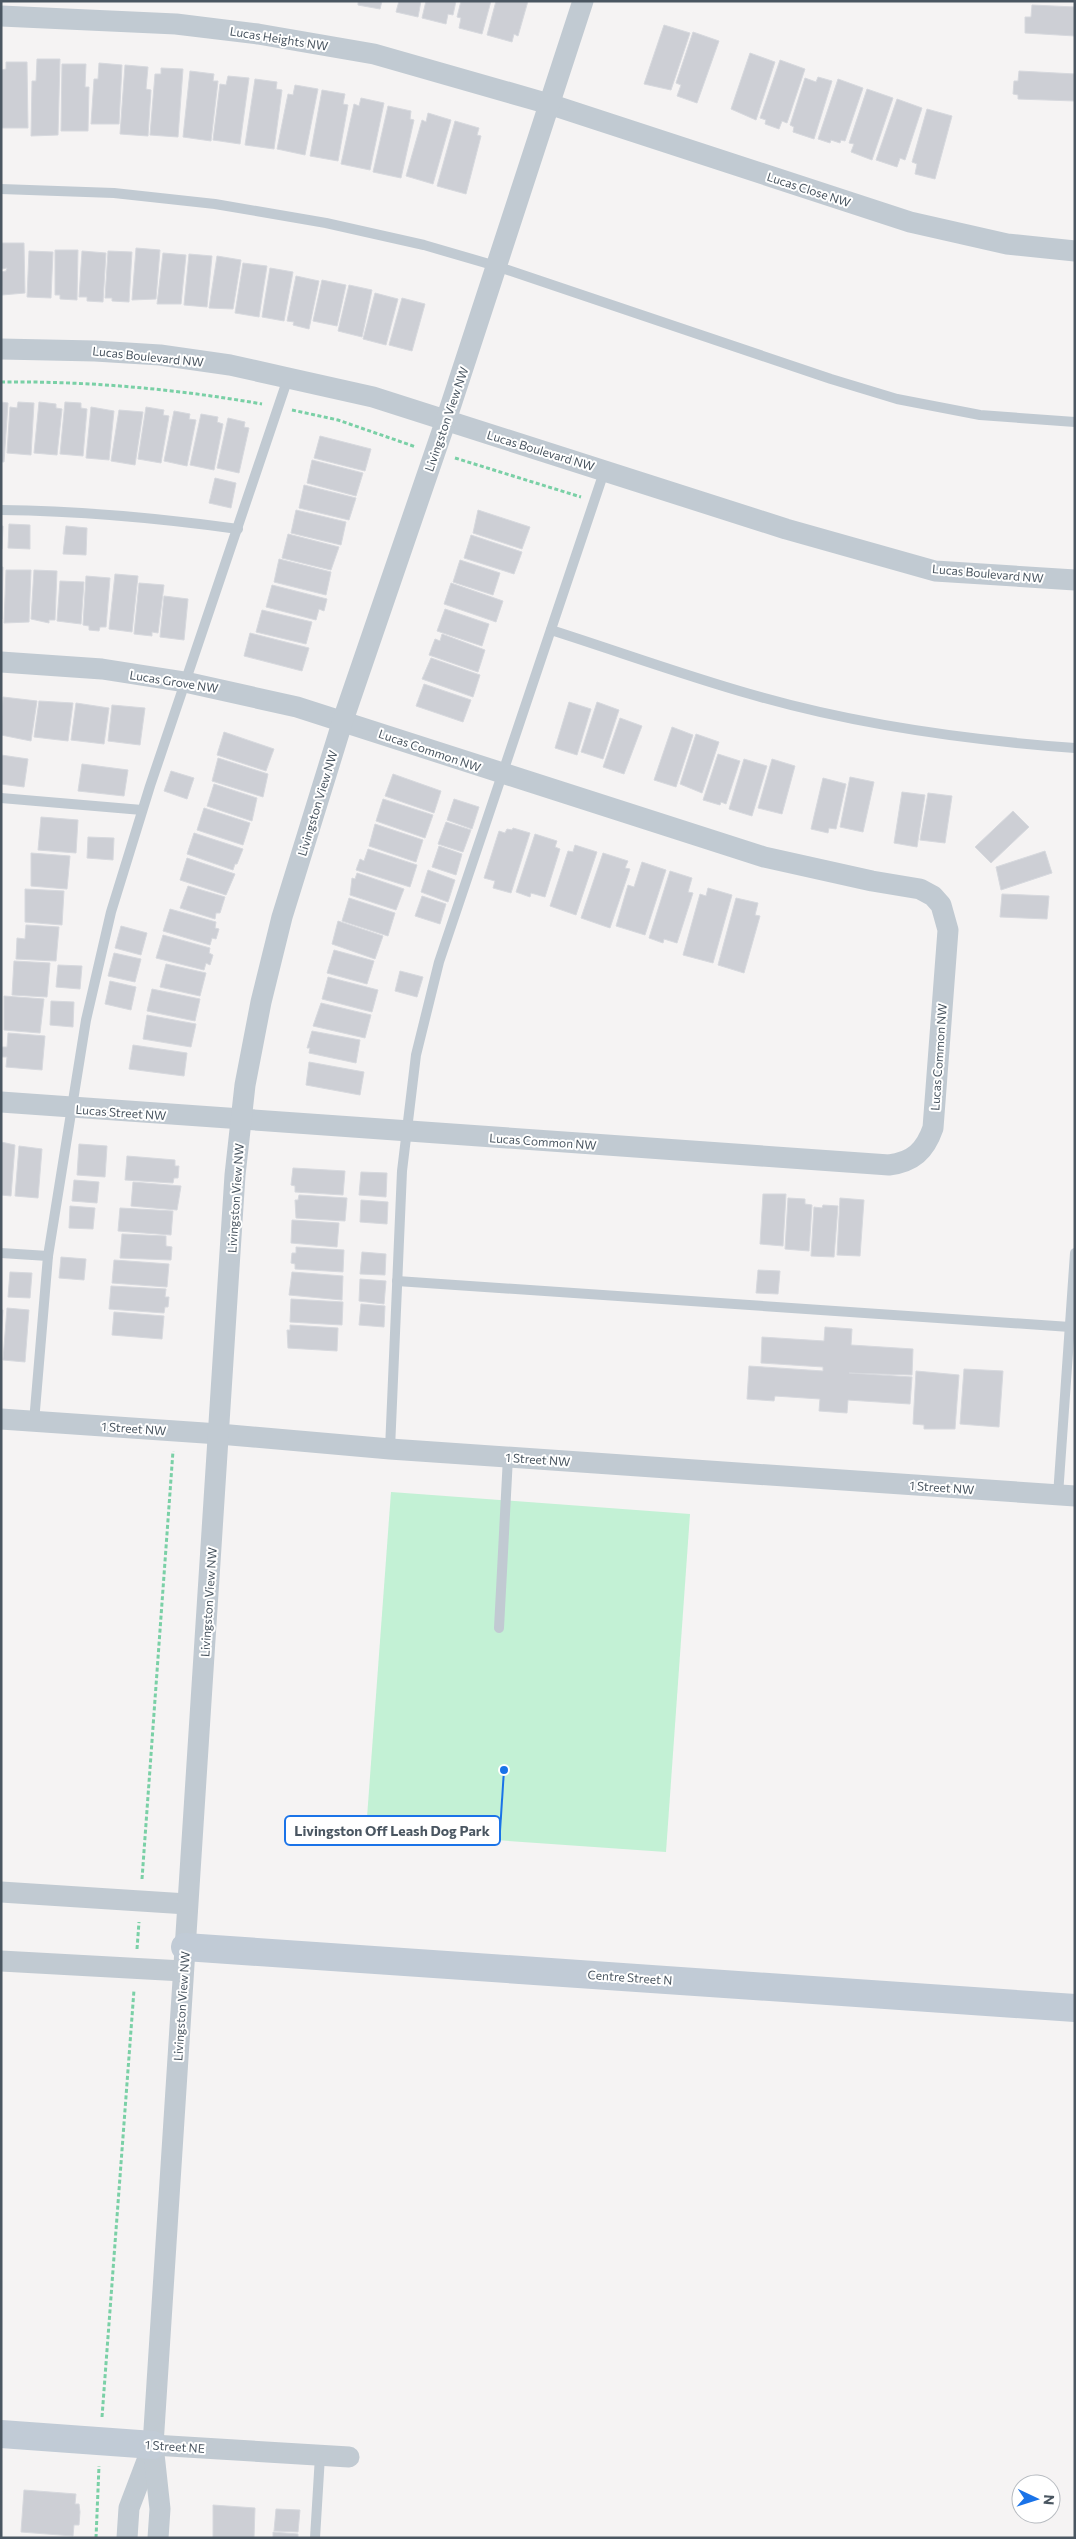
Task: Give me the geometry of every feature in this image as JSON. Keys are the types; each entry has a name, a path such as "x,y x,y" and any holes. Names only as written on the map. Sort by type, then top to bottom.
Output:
{"street":[{"name":"Livingston View NW","path":"153,2445 235,1175 241,1120 261,1002 282,916 343,720 446,420 583,1"},
{"name":"Lucas Heights NW","path":"1,16 176,24 316,43 374,54 429,68 549,104"},
{"name":"Lucas Close NW","path":"549,104 910,222 1007,244 1075,251"},
{"name":"Lucas Boulevard NW","path":"1,349 95,350 160,355 230,365 373,397 786,529 935,570 1075,580"},
{"name":"Lucas Grove NW","path":"1,662 102,669 185,682 264,698 343,720"},
{"name":"Lucas Common NW","path":"241,1120 889,1165 911,1160 921,1152 933,1128 948,930 941,905 933,896 920,889 904,885 872,881 764,857 503,775 343,720"},
{"name":"Lucas Street NW","path":"1,1102 241,1120"},
{"name":"1 Street NW","path":"1,1420 219,1434 390,1449 1066,1496"},
{"path":"1,1892 187,1904"},
{"path":"1,1961 184,1959"},
{"name":"Centre Street N","path":"184,1959 1075,2008"},
{"name":"1 Street NE","path":"1,2434 349,2457"},
{"path":"127,2538 129,2508 153,2445"},
{"path":"153,2445 160,2509 158,2538"}],"lane":[{"path":"1,190 114,193 215,204 335,225 424,245 496,266 831,379 897,398 980,415 1075,422"},
{"path":"34,1422 48,1256 97,969 115,895 288,378"},
{"path":"390,1449 406,1131 416,1055 425,1013 440,962 605,470"},
{"path":"1,510 161,518 238,529"},
{"path":"551,630 749,694 859,721 960,738 1075,748"},
{"path":"1,798 142,810"},
{"path":"1,1253 48,1256"},
{"path":"1066,1496 1070,1327 1075,1253"},
{"path":"397,1282 1070,1327"},
{"path":"499,1628 508,1457"},
{"path":"315,2538 320,2456"}],"path":[{"path":"1,382 116,385 219,396 278,407 338,420 594,502"}],"green space":[{"path":"391,1492 690,1514 666,1852 366,1831"}],"building":[{"path":"358,1 382,1 380,9 358,5"},
{"path":"399,1 421,1 418,17 396,12"},
{"path":"426,1 456,1 453,15 448,14 446,24 422,18"},
{"path":"461,1 491,1 482,34 459,28 461,18 457,17"},
{"path":"496,1 528,1 518,36 514,34 512,42 487,35"},
{"path":"1032,5 1075,7 1075,36 1025,33 1025,17 1031,17"},
{"path":"664,25 690,33 671,90 644,84"},
{"path":"693,32 719,41 697,103 677,96 681,85 676,83"},
{"path":"750,53 775,62 756,120 731,109"},
{"path":"37,59 60,59 58,135 31,136 32,81 36,81"},
{"path":"780,60 805,69 787,123 782,121 779,129 765,124 766,120 760,118"},
{"path":"6,62 27,62 28,128 1,128 1,70 6,69"},
{"path":"99,63 122,65 119,124 91,124 94,79 98,79"},
{"path":"62,64 86,64 85,87 89,87 88,131 61,131"},
{"path":"125,65 148,67 146,89 151,90 148,136 120,134"},
{"path":"161,68 183,69 178,137 150,135 155,74 161,74"},
{"path":"190,71 214,74 213,81 218,81 211,141 183,137"},
{"path":"1019,71 1075,74 1075,101 1018,99 1018,95 1013,94 1014,81 1018,81"},
{"path":"228,76 249,78 240,144 213,140 220,84 226,85"},
{"path":"818,77 832,81 814,139 793,132 794,127 790,125 805,78 816,82"},
{"path":"255,79 277,82 276,89 282,90 274,149 245,145"},
{"path":"838,79 863,88 845,141 841,140 840,143 831,140 830,143 818,139"},
{"path":"295,85 318,89 305,155 277,149 288,94 293,95"},
{"path":"867,89 893,98 872,160 851,152 854,144 849,143"},
{"path":"322,90 345,94 343,104 348,105 338,161 310,156"},
{"path":"361,98 384,103 370,170 341,164 354,104 359,106"},
{"path":"897,99 922,108 905,160 900,158 897,167 876,160"},
{"path":"388,106 411,111 410,119 414,120 401,178 373,172"},
{"path":"927,109 952,116 935,179 915,174 917,164 912,162"},
{"path":"428,113 451,120 433,184 406,176 422,120 426,122"},
{"path":"455,121 479,128 477,135 481,136 466,194 437,186"},
{"path":"1,243 24,243 25,293 2,295 1,272 6,271 7,268 1,269"},
{"path":"136,248 160,250 156,299 132,300"},
{"path":"55,250 78,250 77,300 60,299 60,295 55,295"},
{"path":"29,251 53,252 51,298 27,297"},
{"path":"82,251 106,253 103,302 87,301 87,297 79,297"},
{"path":"108,251 132,252 129,302 112,301 112,298 105,298"},
{"path":"163,253 186,255 181,304 157,304"},
{"path":"189,254 212,256 207,307 184,305"},
{"path":"217,256 241,260 233,309 209,308"},
{"path":"243,263 267,266 259,317 235,313"},
{"path":"270,268 293,272 284,321 262,317"},
{"path":"296,276 319,281 309,329 293,325 294,322 287,321"},
{"path":"322,280 346,285 337,326 313,321"},
{"path":"349,285 372,290 362,337 338,331"},
{"path":"375,293 398,299 386,345 363,339"},
{"path":"402,298 425,304 412,351 389,345"},
{"path":"1,402 8,403 4,462 1,462"},
{"path":"18,402 34,403 31,455 7,453 10,407 17,408"},
{"path":"39,402 56,404 56,408 62,409 57,455 34,453"},
{"path":"65,402 81,403 81,408 87,409 83,456 60,454"},
{"path":"91,407 114,411 109,460 86,458"},
{"path":"146,407 164,410 163,415 169,416 161,463 138,459"},
{"path":"119,410 143,412 135,465 111,461"},
{"path":"174,411 190,414 189,419 196,420 187,466 164,461"},
{"path":"201,414 218,417 217,422 223,424 214,470 190,465"},
{"path":"228,418 245,422 244,427 249,428 239,473 217,468"},
{"path":"320,436 371,449 365,471 314,458"},
{"path":"312,460 363,473 356,496 307,483"},
{"path":"215,478 236,483 231,508 209,503"},
{"path":"304,485 356,498 349,520 299,508"},
{"path":"296,510 346,522 341,545 291,533"},
{"path":"478,510 530,527 522,549 473,533"},
{"path":"9,524 30,525 30,549 8,548"},
{"path":"1,526 3,526 2,549 1,549"},
{"path":"66,526 87,528 86,555 63,554"},
{"path":"288,534 339,547 331,570 282,558"},
{"path":"471,535 522,552 514,574 464,558"},
{"path":"279,559 331,572 326,595 274,582"},
{"path":"460,560 500,573 493,595 453,582"},
{"path":"1,567 3,567 2,619 1,619"},
{"path":"6,570 31,570 29,622 4,623"},
{"path":"34,570 57,571 55,620 49,620 49,623 31,619"},
{"path":"115,574 138,576 132,632 109,629"},
{"path":"86,576 110,578 106,627 100,627 99,631 89,630 89,626 83,625"},
{"path":"60,581 84,582 81,624 57,621"},
{"path":"139,583 164,585 158,633 152,632 152,636 134,634"},
{"path":"451,583 503,601 496,622 444,604"},
{"path":"272,585 327,599 324,611 319,609 316,620 266,607"},
{"path":"164,596 188,599 184,640 160,637"},
{"path":"445,609 489,624 482,646 437,631"},
{"path":"262,610 312,622 306,644 256,632"},
{"path":"250,633 309,648 302,671 244,656"},
{"path":"442,634 485,650 478,672 429,655 435,639 440,641"},
{"path":"431,658 480,675 473,697 422,679"},
{"path":"424,684 471,700 463,722 416,706"},
{"path":"3,697 37,701 31,741 1,735"},
{"path":"39,701 73,703 68,741 34,737"},
{"path":"569,702 591,709 577,755 555,748"},
{"path":"597,702 619,710 603,759 581,752"},
{"path":"76,703 109,708 104,744 71,740"},
{"path":"112,705 145,708 140,745 108,741"},
{"path":"620,718 642,726 624,774 603,767"},
{"path":"672,727 693,735 676,787 654,780"},
{"path":"224,732 274,749 266,771 217,755"},
{"path":"696,734 719,742 702,793 680,784"},
{"path":"718,754 740,761 726,804 721,802 720,805 703,800"},
{"path":"1,755 28,759 24,787 1,784"},
{"path":"218,758 268,774 263,797 212,781"},
{"path":"744,759 767,766 752,816 729,809"},
{"path":"772,759 795,766 782,814 758,808"},
{"path":"82,764 128,770 124,796 78,791"},
{"path":"171,771 194,778 187,799 164,791"},
{"path":"393,774 441,791 434,813 385,796"},
{"path":"850,777 874,782 863,832 840,827"},
{"path":"823,778 846,784 836,829 829,828 828,833 811,829"},
{"path":"214,784 257,798 252,821 207,806"},
{"path":"902,792 925,795 917,847 894,843"},
{"path":"928,793 952,796 945,843 920,840"},
{"path":"383,799 433,815 425,838 376,821"},
{"path":"454,799 479,807 472,829 447,820"},
{"path":"204,808 250,823 243,845 197,830"},
{"path":"1013,811 1029,827 991,863 975,847"},
{"path":"41,817 78,820 76,853 38,850"},
{"path":"446,822 471,830 463,852 438,844"},
{"path":"375,824 423,840 416,862 369,846"},
{"path":"513,828 530,833 511,893 493,888 495,881 484,878 499,831 505,833 507,829 512,830"},
{"path":"194,833 243,849 233,870 187,854"},
{"path":"535,834 557,841 555,847 560,849 545,897 531,893 530,897 516,892"},
{"path":"88,837 114,838 113,860 87,858"},
{"path":"575,845 597,852 576,915 550,906 568,851 573,852"},
{"path":"439,846 462,854 456,875 432,867"},
{"path":"368,849 417,865 410,887 356,870 360,859 364,861"},
{"path":"1045,851 1052,873 1001,890 996,867"},
{"path":"31,853 70,856 67,889 31,886"},
{"path":"603,853 628,861 625,868 630,869 610,928 581,918"},
{"path":"187,858 235,874 226,895 180,880"},
{"path":"642,862 666,870 645,935 616,926 628,885 634,887"},
{"path":"428,870 455,880 448,902 421,892"},
{"path":"670,871 692,878 688,892 693,893 677,943 664,939 663,943 649,938"},
{"path":"357,873 404,889 396,910 350,895 352,878 355,879"},
{"path":"188,886 225,897 220,913 216,913 215,919 180,908"},
{"path":"708,888 732,895 713,963 683,955 700,894 706,896"},
{"path":"25,889 64,891 62,925 25,922"},
{"path":"1002,894 1049,896 1047,919 1000,917"},
{"path":"422,896 446,904 440,924 415,916"},
{"path":"349,898 395,913 388,936 342,921"},
{"path":"736,898 758,903 755,915 760,916 744,973 718,965"},
{"path":"170,909 216,922 215,928 219,929 216,939 212,938 210,945 163,931"},
{"path":"338,921 383,936 375,959 332,944"},
{"path":"26,925 59,927 56,961 16,959 17,938 25,939"},
{"path":"121,926 147,933 141,955 115,948"},
{"path":"163,935 210,948 209,953 213,955 210,965 206,963 204,970 156,958"},
{"path":"334,950 374,961 367,984 327,973"},
{"path":"114,953 141,959 135,982 108,976"},
{"path":"14,961 50,963 47,997 12,995"},
{"path":"166,964 206,973 200,996 160,987"},
{"path":"58,965 82,966 80,989 56,987"},
{"path":"400,971 423,977 417,997 395,991"},
{"path":"328,977 378,990 372,1012 322,999"},
{"path":"110,981 136,987 131,1010 105,1004"},
{"path":"152,989 200,999 195,1021 147,1011"},
{"path":"4,996 44,999 40,1033 4,1030"},
{"path":"51,1001 74,1002 73,1027 50,1025"},
{"path":"321,1003 371,1015 365,1038 313,1026"},
{"path":"147,1015 196,1024 191,1047 143,1039"},
{"path":"312,1031 360,1040 356,1063 309,1053 310,1048 307,1048"},
{"path":"8,1033 45,1036 42,1070 6,1067 7,1057 1,1057 1,1047 7,1047"},
{"path":"133,1045 187,1053 184,1076 129,1069"},
{"path":"309,1062 364,1072 360,1095 306,1085"},
{"path":"1,1142 15,1145 11,1196 1,1195"},
{"path":"79,1144 107,1146 105,1177 77,1175"},
{"path":"19,1146 42,1149 38,1198 15,1196"},
{"path":"127,1156 175,1160 175,1166 179,1166 178,1178 174,1178 173,1183 125,1180"},
{"path":"293,1168 345,1171 343,1195 295,1192 295,1186 291,1185"},
{"path":"361,1172 387,1173 386,1197 359,1195"},
{"path":"74,1180 99,1182 97,1203 72,1201"},
{"path":"133,1182 181,1186 177,1210 131,1206"},
{"path":"763,1194 786,1194 783,1246 760,1244"},
{"path":"299,1195 347,1198 345,1221 296,1218 295,1200 298,1200"},
{"path":"788,1198 805,1199 805,1204 812,1205 809,1251 785,1249"},
{"path":"840,1198 864,1200 860,1256 837,1255"},
{"path":"361,1200 388,1202 387,1224 360,1222"},
{"path":"823,1205 838,1206 834,1257 811,1256 814,1207 822,1208"},
{"path":"70,1206 95,1208 93,1229 69,1228"},
{"path":"120,1208 173,1211 171,1235 118,1231"},
{"path":"292,1220 339,1223 337,1247 291,1243"},
{"path":"122,1234 166,1236 166,1246 172,1247 171,1260 120,1258"},
{"path":"296,1247 344,1250 343,1272 295,1269 295,1264 291,1263 292,1253 296,1253"},
{"path":"362,1252 386,1254 385,1275 360,1274"},
{"path":"61,1257 86,1259 84,1280 59,1278"},
{"path":"114,1260 169,1264 167,1287 112,1283"},
{"path":"758,1270 780,1271 778,1294 756,1293"},
{"path":"10,1272 32,1273 30,1298 8,1297"},
{"path":"292,1272 343,1276 342,1300 289,1295"},
{"path":"360,1279 386,1281 384,1304 359,1301"},
{"path":"111,1286 166,1289 165,1297 169,1297 168,1307 165,1307 164,1313 109,1309"},
{"path":"291,1299 343,1302 342,1325 290,1322"},
{"path":"361,1304 385,1306 384,1327 359,1325"},
{"path":"7,1308 29,1310 25,1362 3,1360"},
{"path":"1,1310 3,1310 1,1341"},
{"path":"114,1312 164,1316 162,1339 112,1335"},
{"path":"290,1325 338,1328 337,1351 288,1348 287,1330 290,1330"},
{"path":"825,1327 852,1329 851,1345 913,1349 912,1375 849,1373 912,1377 910,1404 848,1400 847,1413 819,1411 820,1399 775,1396 774,1401 747,1399 749,1366 823,1371 823,1367 761,1363 762,1337 824,1341"},
{"path":"964,1369 1003,1371 999,1427 960,1424"},
{"path":"916,1371 959,1375 955,1429 924,1429 924,1425 913,1424"},
{"path":"24,2490 76,2494 75,2504 79,2504 80,2512 79,2525 74,2525 73,2536 21,2532"},
{"path":"213,2505 255,2508 254,2538 213,2538"},
{"path":"276,2509 300,2510 298,2532 274,2531"},
{"path":"273,2532 298,2534 298,2538 273,2538"}],"place":[{"name":"Livingston Off Leash Dog Park","path":"504,1770"}]}
